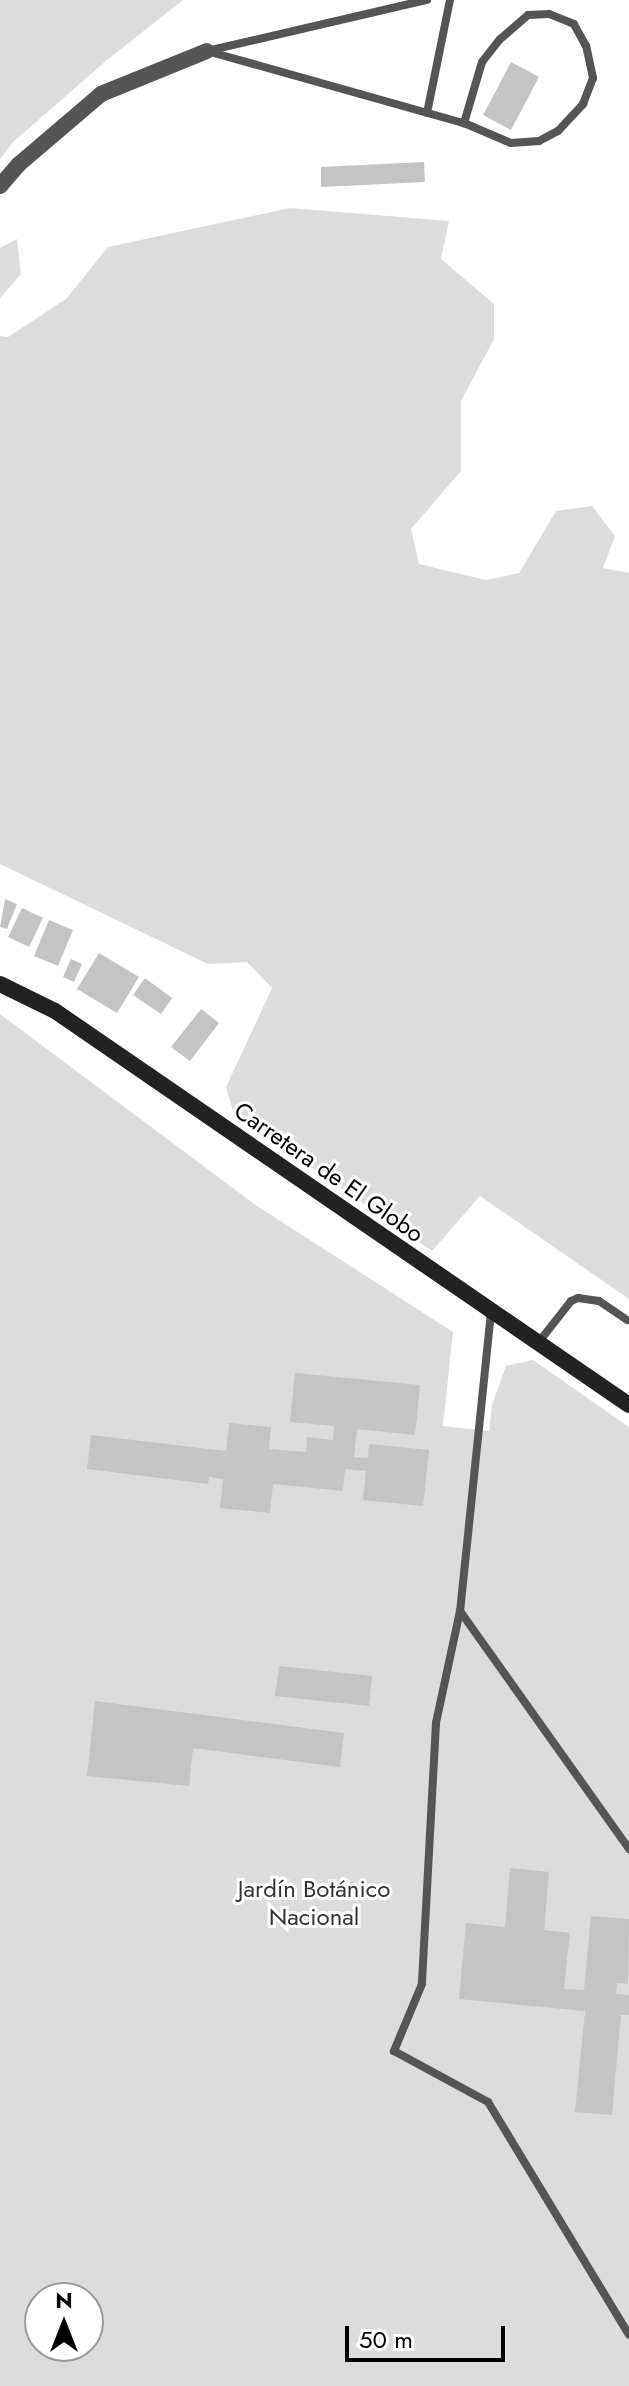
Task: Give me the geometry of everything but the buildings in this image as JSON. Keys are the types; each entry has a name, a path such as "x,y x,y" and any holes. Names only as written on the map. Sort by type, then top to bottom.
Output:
{"main road":[{"name":"Carretera de El Globo","path":"0,984 55,1011 629,1405"}],"street":[{"path":"0,186 18,165 101,94 207,51"}],"lane":[{"path":"207,51 427,0"},
{"path":"427,113 450,0"},
{"path":"207,51 464,123 511,143 539,141 558,131 583,104 593,78 586,46 574,24 549,14 528,15 500,39 482,62 464,123"},
{"path":"538,1343 571,1301 578,1298 599,1301 627,1320"},
{"path":"491,1312 460,1611 436,1723 422,1984 394,2051 488,2102 629,2335"},
{"path":"460,1611 629,1849"}],"green space":[{"path":"0,0 183,0 107,60 12,143 0,159"},
{"path":"290,208 449,221 441,259 494,304 494,339 461,401 461,471 411,529 419,564 486,580 519,573 556,511 592,506 615,536 603,568 629,573 629,1299 480,1196 432,1251 234,1114 226,1087 272,988 247,962 208,964 0,864 0,336 8,337 66,299 108,247"},
{"path":"17,239 21,274 0,298 0,248"},
{"name":"Jardín Botánico Nacional","path":"0,1014 257,1206 453,1332 443,1426 489,1431 492,1405 506,1366 533,1360 629,1427 629,2386 0,2386"}]}
